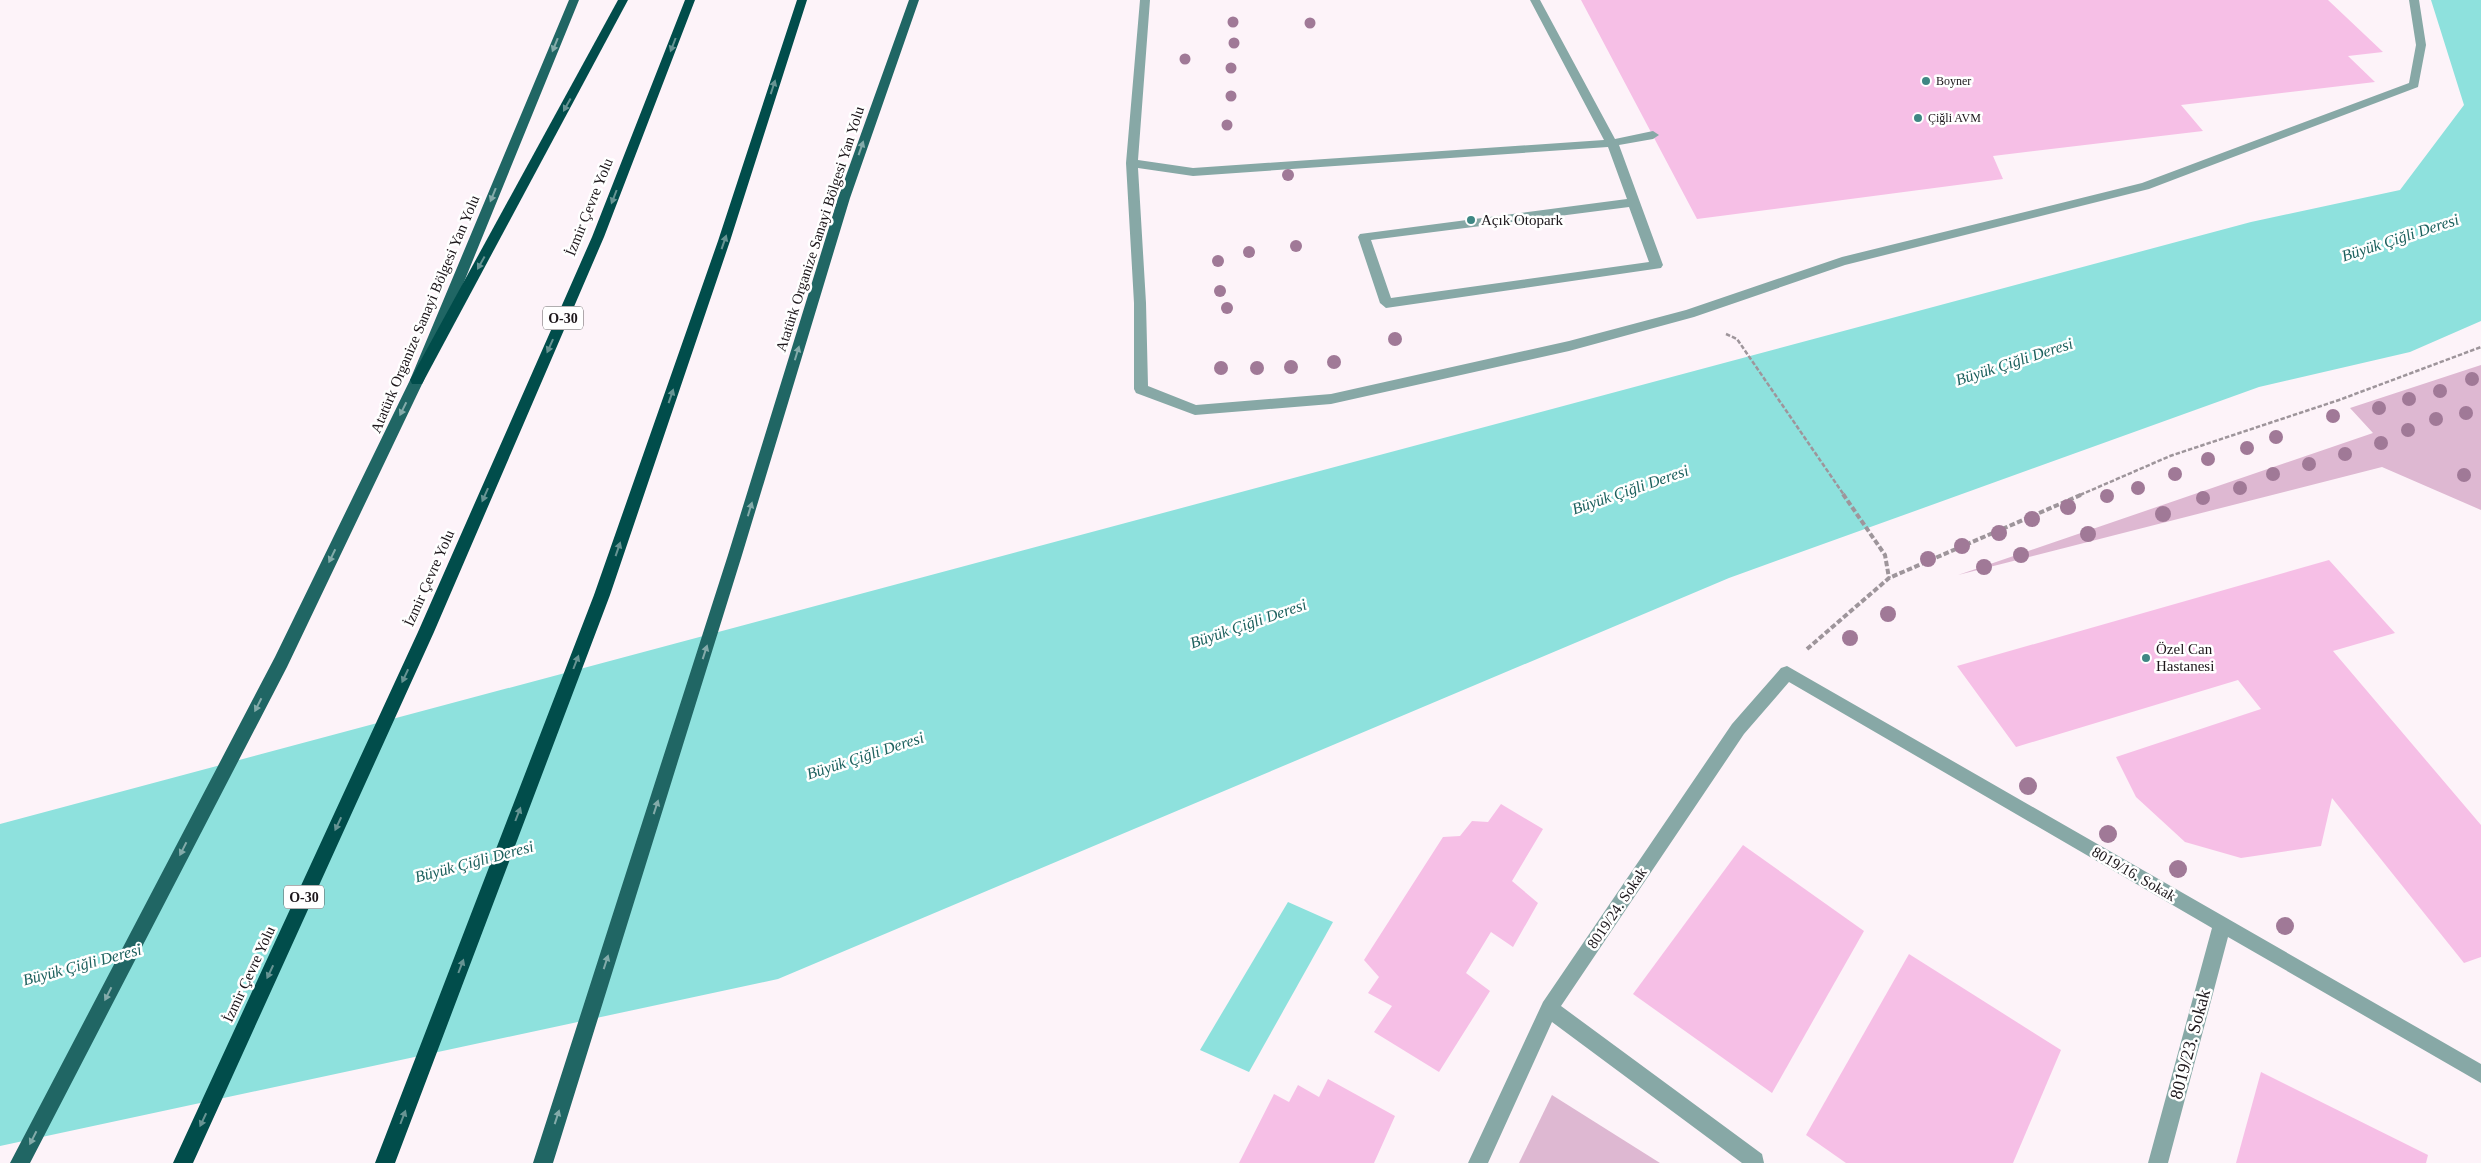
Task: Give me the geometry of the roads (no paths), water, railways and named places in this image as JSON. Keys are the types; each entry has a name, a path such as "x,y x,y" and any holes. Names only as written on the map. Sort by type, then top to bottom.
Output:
{"highway":[{"path":"417,380 624,0"},
{"name":"İzmir Çevre Yolu","path":"183,1163 426,632 598,237 690,0"},
{"path":"385,1163 602,595 724,241 802,0"}],"main road":[{"name":"Atatürk Organize Sanayi Bölgesi Yan Yolu","path":"20,1163 281,662 417,380 574,0"},
{"name":"Atatürk Organize Sanayi Bölgesi Yan Yolu","path":"543,1163 735,555 844,198 914,0"}],"street":[{"path":"1145,0 1132,163 1140,303 1141,389 1195,410 1331,398 1569,346 1689,314 1842,262 2145,186 2414,85 2421,45 2414,0"},
{"path":"1535,0 1612,143 1634,202 1657,265 1386,303 1364,238 1634,202"},
{"path":"1132,163 1194,172 1612,143 1653,135"},
{"name":"8019/16. Sokak","path":"1787,673 2481,1074"},
{"name":"8019/24. Sokak","path":"1478,1163 1549,1008 1738,729 1787,673"},
{"name":"8019/23. Sokak","path":"2158,1163 2222,925"},
{"path":"1549,1008 1755,1161 1754,1163"}],"water":[{"name":"Büyük Çiğli Deresi","path":"2431,0 2481,0 2481,321 2410,352 2259,387 1729,578 778,979 0,1146 0,824 2251,222 2400,190 2464,105"},
{"path":"1288,902 1333,922 1249,1072 1200,1050"}],"place":[{"name":"Boyner","path":"1926,81"},
{"name":"Çiğli AVM","path":"1918,118"},
{"name":"Açık Otopark","path":"1471,220"},
{"name":"Özel Can Hastanesi","path":"2146,658"}]}
